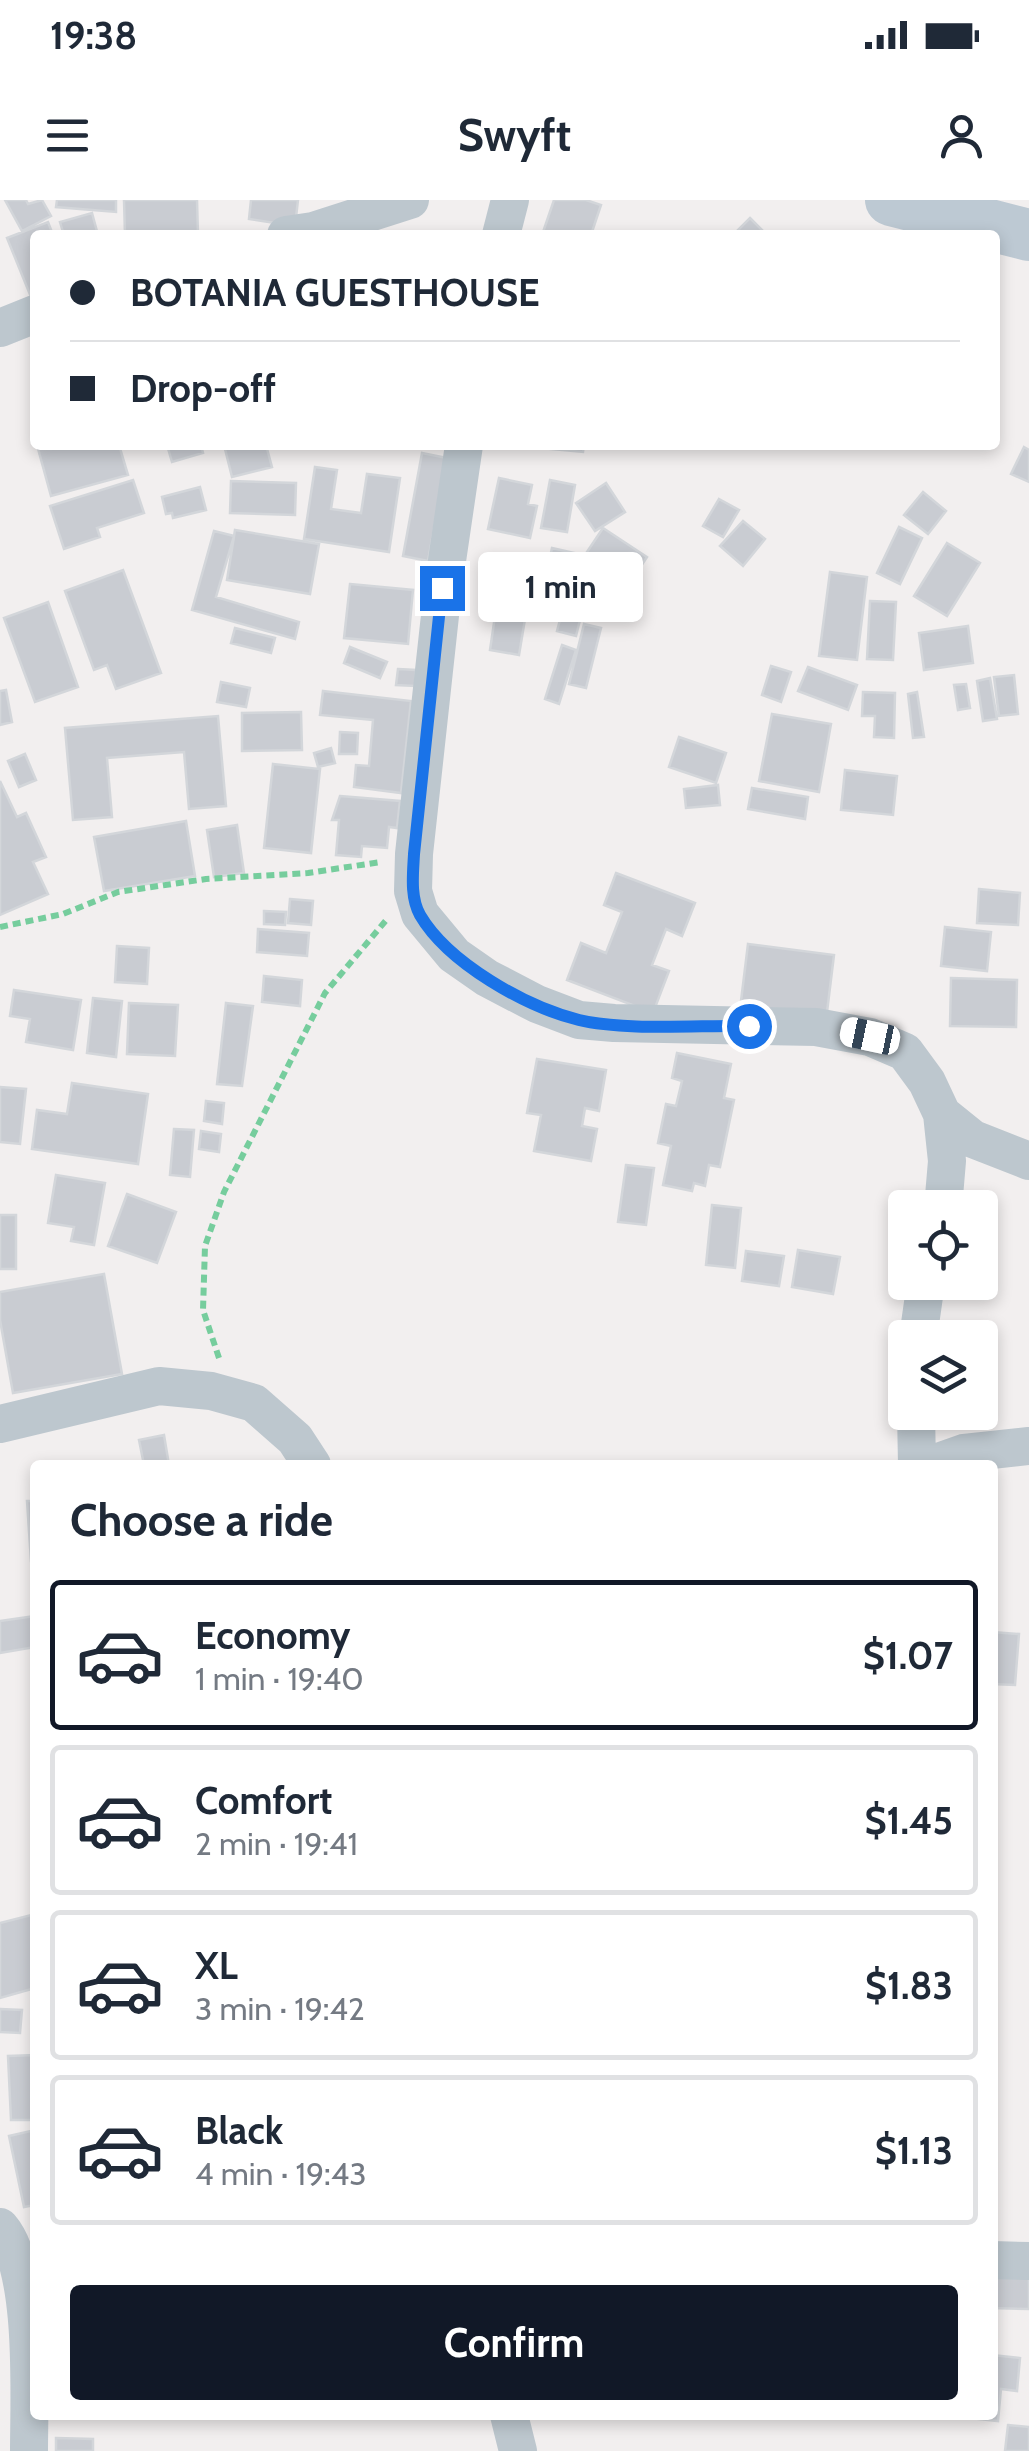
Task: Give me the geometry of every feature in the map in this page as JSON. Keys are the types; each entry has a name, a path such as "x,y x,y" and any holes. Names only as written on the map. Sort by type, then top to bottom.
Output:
{"street":[{"path":"313,230 410,200"},
{"path":"502,230 510,200"},
{"path":"891,200 1029,236"},
{"path":"0,328 30,316"},
{"path":"463,450 442,588 414,854 413,892 420,914 454,955 486,978 579,1020 816,1028 870,1036 905,1052 927,1082 942,1114 947,1161 945,1190"},
{"path":"942,1114 972,1138 1011,1142 1029,1160"},
{"path":"0,1424 158,1386 210,1391 254,1403 295,1439 309,1460"},
{"path":"916,1430 917,1460"},
{"path":"943,1460 964,1452 1029,1446"},
{"path":"0,2227 17,2255 25,2310 29,2451"},
{"path":"998,2260 1029,2262"},
{"path":"510,2420 518,2451"}],"path":[{"path":"0,927 64,914 118,892 360,867 414,854"},
{"path":"232,1397 203,1310 205,1246 224,1192 325,993 364,943 413,892"}],"building":[{"path":"5,200 26,200 28,204 42,200 51,216 22,231"},
{"path":"57,200 116,200 116,212 56,207"},
{"path":"124,200 197,200 198,230 125,230"},
{"path":"251,200 298,200 295,226 249,219"},
{"path":"554,200 586,200 601,205 593,230 544,230"},
{"path":"92,213 97,230 62,230 60,222"},
{"path":"750,218 762,230 738,230"},
{"path":"48,222 51,230 30,230 30,295 7,238"},
{"path":"1024,447 1029,450 1029,482 1011,474"},
{"path":"38,450 120,450 128,475 51,496"},
{"path":"168,450 202,450 203,453 172,462"},
{"path":"225,450 267,450 272,467 232,477"},
{"path":"422,453 447,458 428,561 403,556"},
{"path":"315,467 337,470 331,509 361,513 367,474 400,478 389,552 304,539"},
{"path":"499,478 532,485 528,504 537,506 530,538 488,529"},
{"path":"133,480 144,513 97,528 100,537 64,549 50,506"},
{"path":"550,480 575,485 567,532 541,528"},
{"path":"231,481 296,483 295,515 230,513"},
{"path":"606,483 625,512 595,531 576,503"},
{"path":"200,487 206,510 173,518 172,513 166,514 162,497"},
{"path":"923,492 946,511 928,534 904,515"},
{"path":"719,499 739,510 723,537 703,526"},
{"path":"743,521 765,539 743,566 720,546"},
{"path":"899,527 922,538 900,584 877,573"},
{"path":"603,528 647,557 627,587 583,558"},
{"path":"235,530 319,544 310,594 227,580"},
{"path":"214,531 234,536 216,597 299,622 295,639 192,610"},
{"path":"947,543 980,563 947,616 914,596"},
{"path":"552,548 574,553 567,584 545,580"},
{"path":"123,570 161,673 116,689 107,665 94,670 65,591"},
{"path":"830,572 867,577 857,660 819,656"},
{"path":"350,584 413,590 408,644 344,638"},
{"path":"870,601 896,602 893,660 867,659"},
{"path":"48,602 78,687 35,702 4,618"},
{"path":"496,609 526,613 519,655 490,650"},
{"path":"561,616 580,620 576,636 557,631"},
{"path":"584,624 601,628 586,688 569,684"},
{"path":"968,626 973,663 924,670 919,633"},
{"path":"235,628 275,638 271,653 231,643"},
{"path":"562,645 576,650 559,704 545,699"},
{"path":"350,647 387,662 380,678 344,663"},
{"path":"771,666 791,672 781,702 762,695"},
{"path":"808,667 857,685 848,710 798,691"},
{"path":"398,669 416,670 415,686 396,685"},
{"path":"1014,675 1018,714 999,716 994,677"},
{"path":"990,678 997,719 983,721 977,681"},
{"path":"221,682 250,688 246,707 217,702"},
{"path":"966,684 970,708 958,710 954,685"},
{"path":"6,690 12,722 0,725 0,691"},
{"path":"323,691 411,701 401,793 354,787 356,765 369,766 373,720 320,715"},
{"path":"863,692 895,693 894,738 874,737 875,716 862,716"},
{"path":"917,692 924,737 913,738 908,694"},
{"path":"301,712 302,750 242,751 242,713"},
{"path":"772,714 831,724 819,792 759,781"},
{"path":"218,716 226,806 189,809 184,752 107,758 112,817 73,820 65,728"},
{"path":"340,732 358,733 357,754 339,754"},
{"path":"679,737 726,753 716,783 669,767"},
{"path":"331,748 335,763 318,767 314,753"},
{"path":"25,754 36,780 19,787 8,761"},
{"path":"273,764 320,769 311,853 264,848"},
{"path":"845,770 897,776 893,815 841,810"},
{"path":"0,781 17,817 26,813 46,857 33,862 48,894 0,915"},
{"path":"718,785 720,805 686,808 684,789"},
{"path":"752,788 808,797 805,819 748,809"},
{"path":"340,796 400,801 397,828 389,827 387,848 362,846 361,857 336,855 339,820 332,820"},
{"path":"186,821 195,876 104,891 94,837"},
{"path":"237,825 244,873 214,877 207,830"},
{"path":"616,873 695,903 682,936 666,929 652,965 669,971 653,1013 567,980 581,943 606,953 622,912 604,905"},
{"path":"979,889 1020,893 1018,925 977,923"},
{"path":"290,899 313,901 311,925 288,923"},
{"path":"264,911 286,912 285,925 264,924"},
{"path":"945,927 991,932 987,971 941,966"},
{"path":"258,929 309,933 307,956 257,952"},
{"path":"748,944 834,955 827,1012 758,1014 760,1004 741,1001"},
{"path":"117,946 149,948 147,984 115,982"},
{"path":"264,976 302,980 300,1006 262,1002"},
{"path":"951,978 1017,980 1016,1027 950,1026"},
{"path":"14,990 81,1000 73,1050 26,1042 30,1019 10,1016"},
{"path":"93,998 122,1001 116,1057 87,1053"},
{"path":"129,1003 178,1005 175,1056 127,1054"},
{"path":"226,1003 253,1006 242,1086 217,1084"},
{"path":"677,1053 731,1064 724,1098 734,1100 720,1167 709,1165 705,1186 694,1183 692,1191 663,1185 671,1146 658,1143 666,1104 676,1106 682,1081 672,1078"},
{"path":"537,1059 606,1070 599,1111 585,1108 582,1126 597,1129 591,1161 534,1151 541,1115 527,1113"},
{"path":"72,1083 148,1094 138,1164 32,1149 37,1110 67,1114"},
{"path":"0,1087 26,1089 20,1144 0,1142"},
{"path":"206,1101 224,1103 222,1124 204,1121"},
{"path":"174,1129 194,1130 190,1177 170,1175"},
{"path":"201,1131 221,1134 219,1152 199,1149"},
{"path":"626,1165 654,1168 646,1225 618,1222"},
{"path":"56,1175 105,1183 94,1245 71,1241 74,1227 48,1223"},
{"path":"127,1194 176,1212 157,1263 108,1246"},
{"path":"712,1205 741,1208 735,1268 706,1265"},
{"path":"0,1215 16,1215 16,1269 0,1269"},
{"path":"798,1250 840,1257 833,1294 792,1287"},
{"path":"746,1251 784,1256 779,1286 742,1281"},
{"path":"104,1274 122,1374 13,1393 0,1320 0,1292"},
{"path":"164,1435 168,1460 143,1460 139,1440"},
{"path":"27,1501 30,1501 30,1546"},
{"path":"30,1617 30,1648 0,1653 0,1621"},
{"path":"998,1632 1019,1634 1015,1685 998,1684"},
{"path":"30,1915 30,1989 0,1998 0,1923"},
{"path":"0,2009 22,2010 20,2033 0,2032"},
{"path":"30,2055 30,2120 11,2120 8,2056"},
{"path":"30,2131 30,2206 24,2207 9,2136"},
{"path":"998,2267 1029,2269 1029,2309 998,2308"},
{"path":"998,2356 1020,2358 1017,2391 1001,2389 998,2421 989,2420 998,2420"},
{"path":"1008,2425 1029,2427 1029,2451 1005,2451"},
{"path":"56,2438 93,2439 93,2451 56,2451"}],"route":[{"path":"442,588 414,854 413,892 420,914 454,955 486,978 579,1020 749,1026"}]}
